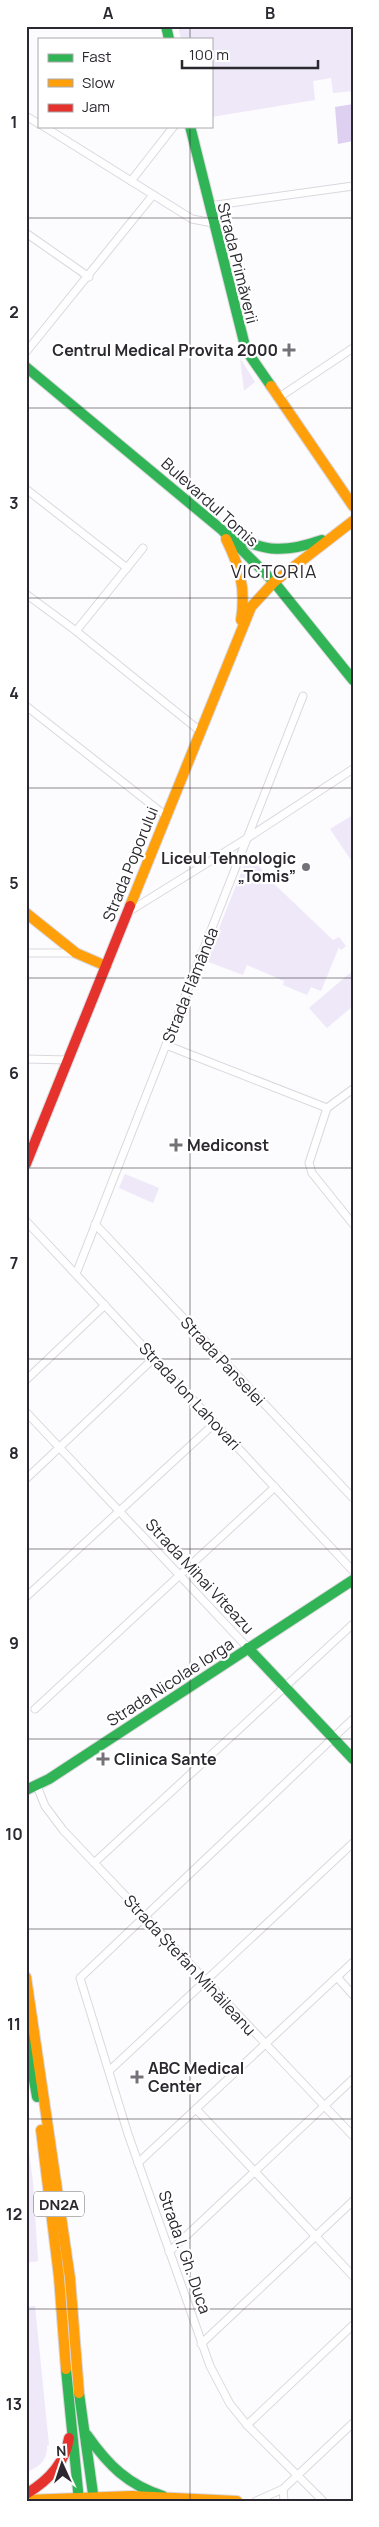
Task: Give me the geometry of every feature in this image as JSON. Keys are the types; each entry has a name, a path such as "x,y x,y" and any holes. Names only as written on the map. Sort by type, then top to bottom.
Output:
{"main road":[{"name":"Strada Primăverii","path":"190,128 242,339 252,360 353,506"},
{"name":"Bulevardul Tomis","path":"26,367 222,530 274,582 353,680"},
{"path":"222,530 253,547 277,552 305,546 334,535 353,522"},
{"path":"222,530 240,565 245,585 245,602 238,636"},
{"name":"Strada Poporului","path":"26,1164 251,607 274,582 334,535"},
{"path":"26,912 76,953 106,966"},
{"name":"Strada Nicolae Iorga","path":"26,1790 37,1786 353,1580"},
{"name":"Strada Mihai Viteazu","path":"248,1648 353,1759"},
{"name":"DN2A","path":"26,1977 70,2278 84,2431 94,2498"},
{"name":"DN2A","path":"27,2038 41,2122 59,2277 70,2419 79,2499"},
{"path":"26,2494 46,2479 65,2456 70,2419"},
{"path":"84,2431 105,2462 116,2474 144,2491 162,2496"},
{"path":"150,2501 162,2496"},
{"path":"26,2500 162,2496 238,2501"}],"street":[{"path":"26,116 38,123"},
{"path":"46,128 192,220 213,223"},
{"path":"132,181 172,128"},
{"path":"209,206 353,186"},
{"path":"26,352 153,195"},
{"path":"26,233 89,276"},
{"path":"278,398 353,348"},
{"path":"26,489 127,568"},
{"path":"76,630 143,548"},
{"path":"26,594 76,630 200,731"},
{"name":"Strada Flămânda","path":"76,1274 303,696"},
{"path":"26,706 166,816"},
{"path":"128,912 249,837 353,769"},
{"path":"26,953 76,953"},
{"path":"166,1045 327,1108"},
{"path":"26,1060 68,1060"},
{"path":"353,1089 327,1108 309,1163 312,1173 353,1224"},
{"name":"Strada Ion Lahovari","path":"26,1222 353,1571"},
{"name":"Strada Panselei","path":"95,1224 353,1498"},
{"path":"26,1380 105,1305"},
{"path":"26,1479 154,1358"},
{"name":"Strada Mihai Viteazu","path":"26,1412 248,1648"},
{"path":"26,1597 215,1424"},
{"path":"35,1709 274,1487"},
{"path":"94,1863 353,1624"},
{"path":"145,1917 353,1719"},
{"name":"Strada Ștefan Mihăileanu","path":"37,1786 48,1811 94,1863 353,2136"},
{"path":"110,2071 353,1843"},
{"name":"Strada I. Gh. Duca","path":"145,1917 80,1978 128,2134 201,2344 218,2383 246,2425 323,2501"},
{"path":"138,2163 353,1962"},
{"path":"337,1977 353,1995"},
{"path":"169,2252 353,2079"},
{"path":"196,2109 353,2276"},
{"path":"201,2344 353,2201"},
{"path":"246,2425 353,2325"},
{"path":"256,2501 283,2489 353,2423"},
{"path":"283,2489 284,2501"}],"shaded area":[{"path":"178,26 353,26 353,91 333,93 331,78 313,81 315,100 212,117 212,38 181,38"},
{"path":"353,104 353,141 338,144 335,107"},
{"path":"240,358 255,382 245,390 244,390"},
{"path":"353,815 353,863 330,829"},
{"path":"249,853 270,880 333,940 339,937 346,946 341,950 339,947 321,991 311,987 307,995 283,985 284,981 247,965 243,975 206,961"},
{"path":"350,973 353,976 353,1006 327,1028 309,1008"},
{"path":"125,1174 159,1188 153,1203 119,1188"},
{"path":"26,2131 33,2182 38,2261 26,2263"},
{"path":"35,2306 49,2445 42,2462 26,2472 26,2307"}],"traffic: fast":[{"path":"166,26 169,38"},
{"path":"190,128 246,350 271,386"},
{"path":"26,367 222,530 274,582 353,680"},
{"path":"231,535 255,545 276,549 297,547 322,540"},
{"path":"26,1790 49,1779 353,1580"},
{"path":"248,1648 353,1759"},
{"path":"26,2035 37,2097"},
{"path":"66,2369 79,2501"},
{"path":"79,2393 94,2501"},
{"path":"87,2435 103,2456 120,2473 139,2486 163,2496"}],"traffic: slow":[{"path":"271,386 353,506"},
{"path":"130,906 251,607 274,582 353,521"},
{"path":"226,539 241,578 243,598 241,620"},
{"path":"26,913 76,953 106,966"},
{"path":"26,1977 70,2278 79,2393"},
{"path":"41,2130 59,2277 66,2369"},
{"path":"26,2500 132,2496 237,2501"}],"traffic: jam":[{"path":"26,1164 130,906"},
{"path":"26,2494 54,2471 64,2456 69,2438"}],"place":[{"name":"Centrul Medical Provita 2000","path":"289,350"},
{"name":"Liceul Tehnologic „Tomis”","path":"306,867"},
{"name":"Mediconst","path":"176,1145"},
{"name":"Clinica Sante","path":"103,1759"},
{"name":"ABC Medical Center","path":"137,2077"}],"district":[{"name":"VICTORIA","path":"274,571"}]}
